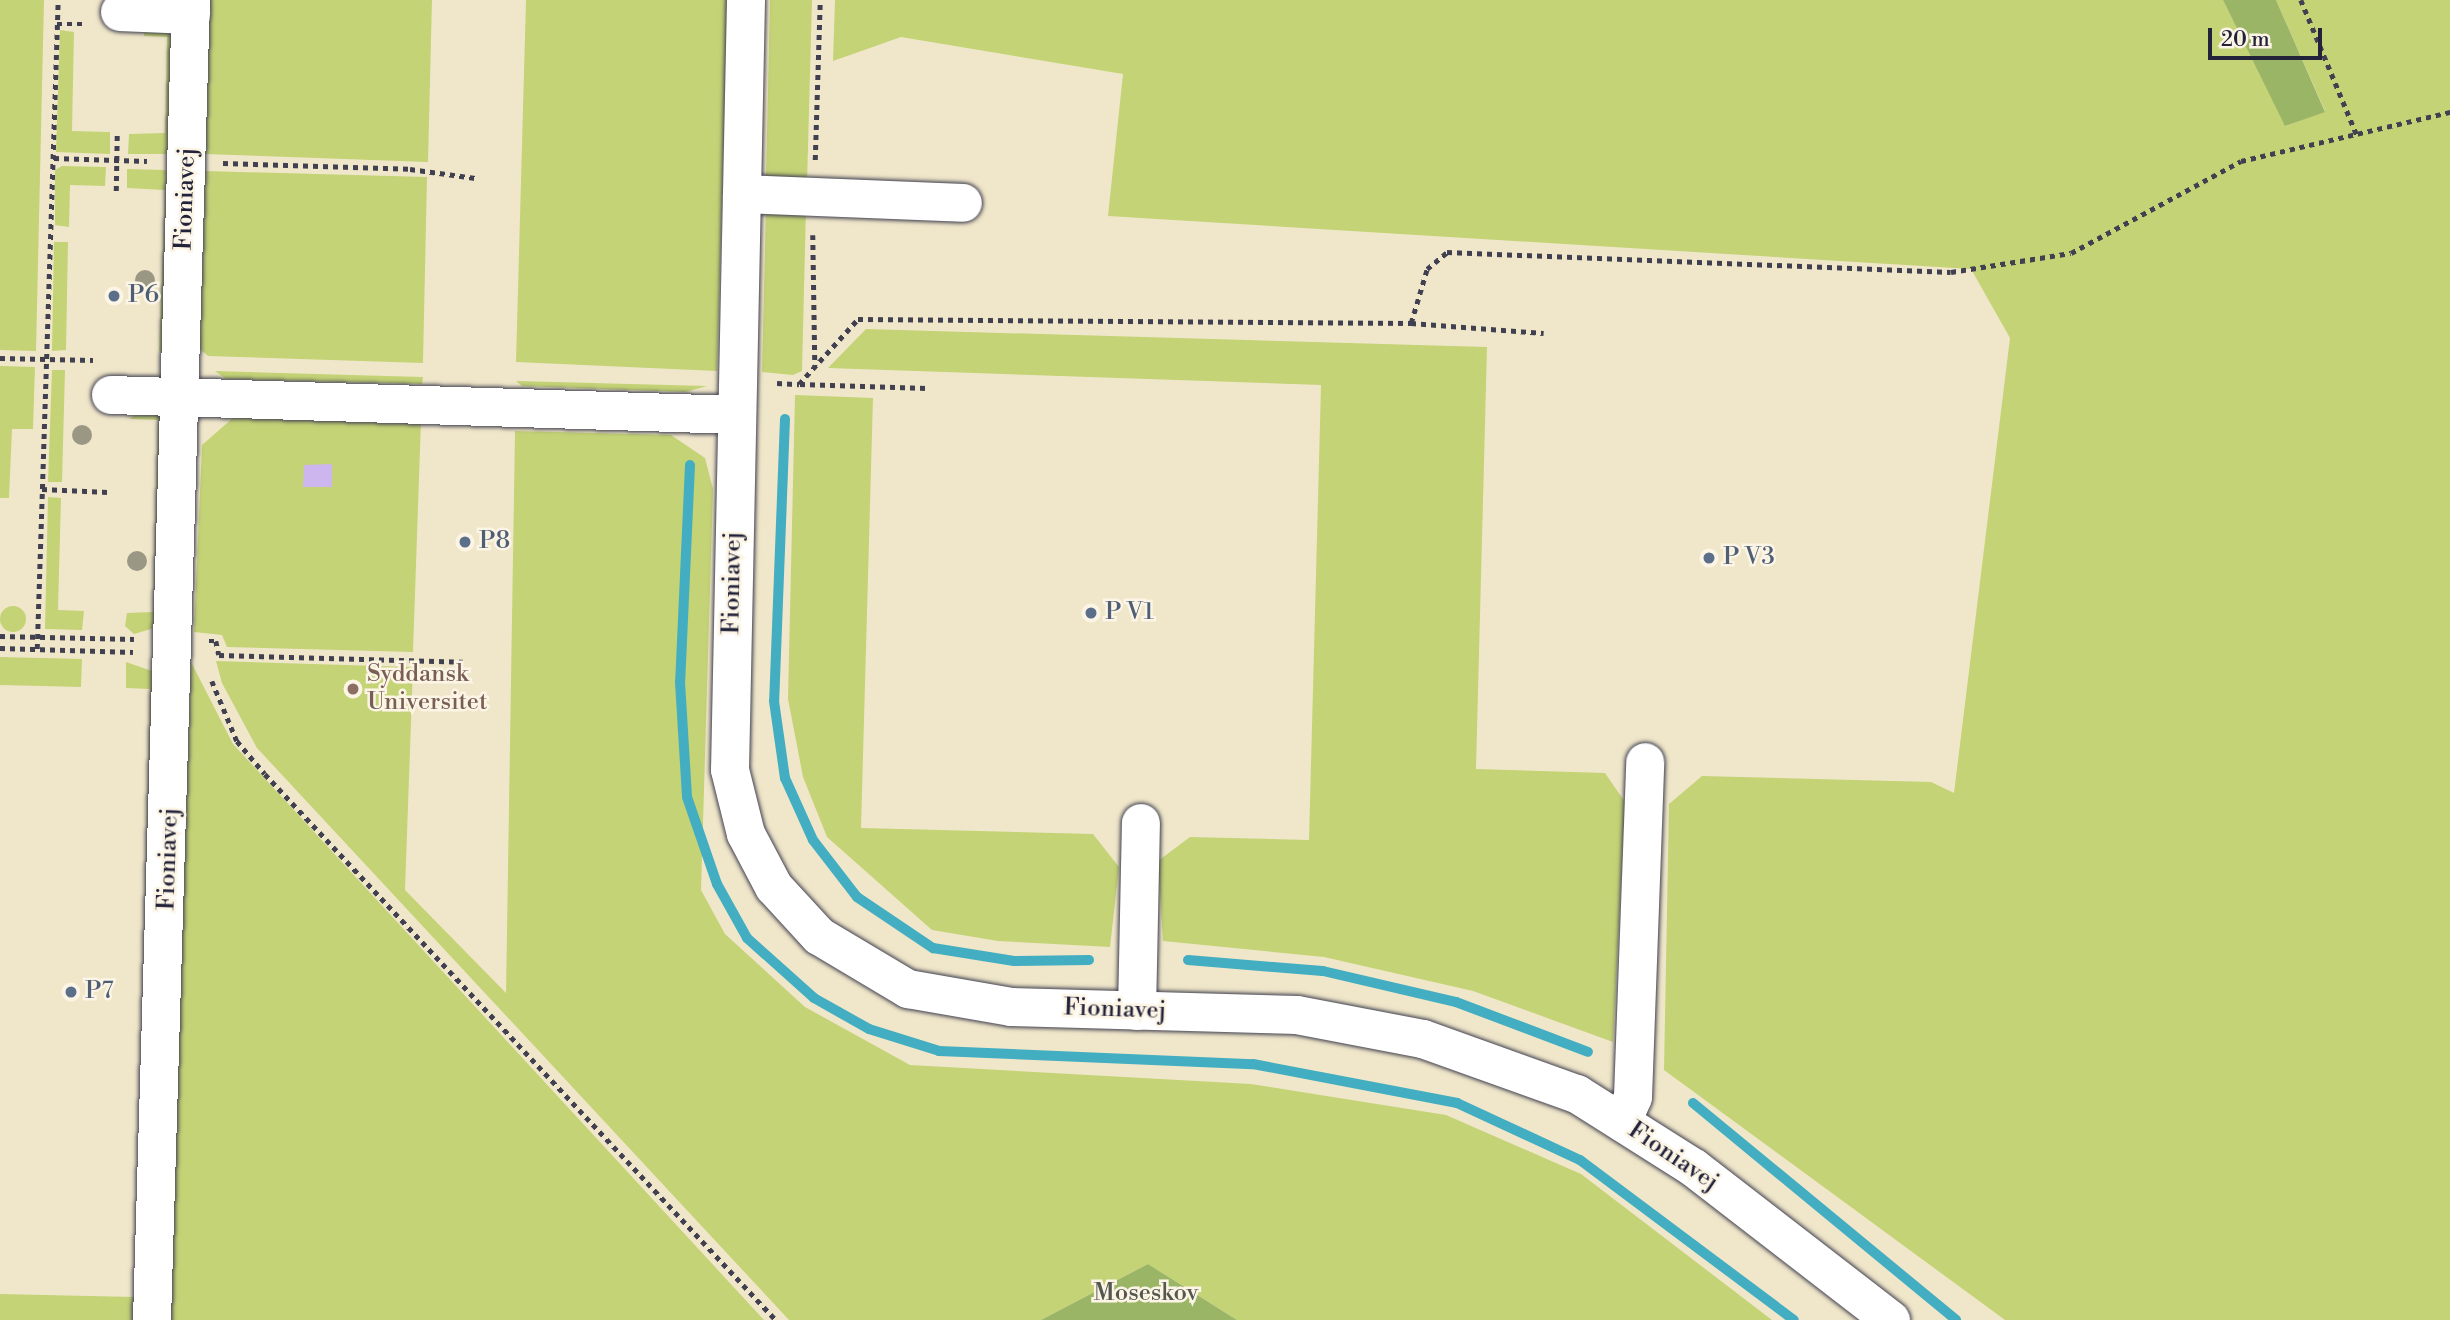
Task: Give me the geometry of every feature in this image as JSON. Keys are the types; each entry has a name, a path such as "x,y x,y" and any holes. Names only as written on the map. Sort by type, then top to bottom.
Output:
{"street":[{"name":"Fioniavej","path":"746,0 730,770 746,834 774,887 818,936 908,989 1011,1007 1297,1015 1423,1039 1577,1094 1694,1168 1891,1320"},
{"name":"Fioniavej","path":"152,1320 191,8"},
{"path":"120,12 191,8"},
{"path":"742,194 963,203"},
{"path":"105,378 181,398 736,398"},
{"path":"1622,1122 1633,1097 1645,762"},
{"path":"1137,1010 1141,823"}],"path":[{"path":"37,649 58,0"},
{"path":"2301,0 2357,135"},
{"path":"1411,323 1427,269 1447,252 1951,272 2071,253 2241,162 2450,111"},
{"path":"116,191 117,132"},
{"path":"54,158 410,169 475,178"},
{"path":"799,384 858,319 1411,323 1544,333"},
{"path":"0,358 47,359 105,378"},
{"path":"736,398 799,384 927,388"},
{"path":"43,489 108,492"},
{"path":"0,636 174,646 198,653 224,718 265,774 776,1320"},
{"path":"0,648 174,646 216,641 219,655 463,662"}],"green space":[{"path":"0,0 44,0 36,351 0,350"},
{"path":"209,0 432,0 428,162 205,154"},
{"path":"526,0 728,0 717,371 516,362"},
{"path":"770,0 812,0 807,184 766,178"},
{"path":"835,0 2223,0 2286,126 2325,111 2276,0 2450,0 2450,1320 2005,1320 1664,1070 1669,804 1702,776 1931,782 1954,793 2010,338 1971,269 1108,216 1123,74 901,37 833,61"},
{"path":"2223,0 2276,0 2325,112 2285,126"},
{"path":"144,29 173,33 175,154 128,154 129,134 165,133 167,37 144,36"},
{"path":"60,30 74,32 72,131 110,132 110,154 56,152"},
{"path":"62,166 106,167 105,186 70,185 69,227 55,225 55,170"},
{"path":"127,169 165,170 174,178 170,351 159,351 165,190 127,188"},
{"path":"205,171 427,177 423,363 208,356 200,349"},
{"path":"766,207 806,208 802,371 793,375 762,372"},
{"path":"54,242 68,242 66,350 52,351"},
{"path":"866,329 1487,347 1476,769 1605,773 1625,802 1613,1042 1473,991 1324,957 1163,941 1158,861 1190,837 1309,840 1321,385 828,368"},
{"path":"0,366 35,367 33,429 12,429 9,498 0,498"},
{"path":"52,370 65,370 62,482 48,482"},
{"path":"215,371 423,377 422,384 226,379"},
{"path":"516,381 707,386 685,392 522,386"},
{"path":"795,395 873,398 861,828 1093,834 1119,867 1110,947 998,941 932,930 827,837 803,777 788,699"},
{"path":"138,412 163,414 164,611 151,629 134,634 125,626 127,613 153,612 158,420 130,419"},
{"path":"234,417 421,420 413,652 227,647 222,635 194,632 202,445"},
{"path":"515,431 671,435 705,458 713,489 701,890 725,934 805,1007 910,1065 1251,1084 1446,1115 1581,1174 1772,1320 1237,1320 1148,1264 1041,1320 789,1320 257,748 222,683 216,661 413,667 405,890 506,993"},
{"path":"48,497 61,498 58,610 84,611 82,630 45,629"},
{"path":"13,606 22,610 26,619 22,628 13,632 4,628 0,619 4,610"},
{"path":"0,657 82,659 81,687 0,685"},
{"path":"126,662 155,672 138,1320 0,1320 0,1294 135,1297 150,689 126,688"},
{"path":"191,662 233,744 764,1320 169,1320"},
{"name":"Moseskov","path":"1148,1264 1237,1320 1041,1320"}],"building":[{"path":"332,464 332,487 303,487 304,465"}],"waterway":[{"path":"785,419 774,701 785,778 813,840 857,897 933,948 1014,961 1089,960"},
{"path":"690,465 680,682 687,797 717,884 747,938 814,998 869,1029 939,1051 1253,1064 1457,1103 1580,1160 1794,1320"},
{"path":"1188,960 1323,971 1456,1002 1588,1052"},
{"path":"1693,1103 1956,1320"}],"place":[{"name":"P6","path":"114,296"},
{"name":"P8","path":"465,542"},
{"name":"P V3","path":"1709,558"},
{"name":"P V1","path":"1091,613"},
{"name":"Syddansk Universitet","path":"353,689"},
{"name":"P7","path":"71,992"}]}
